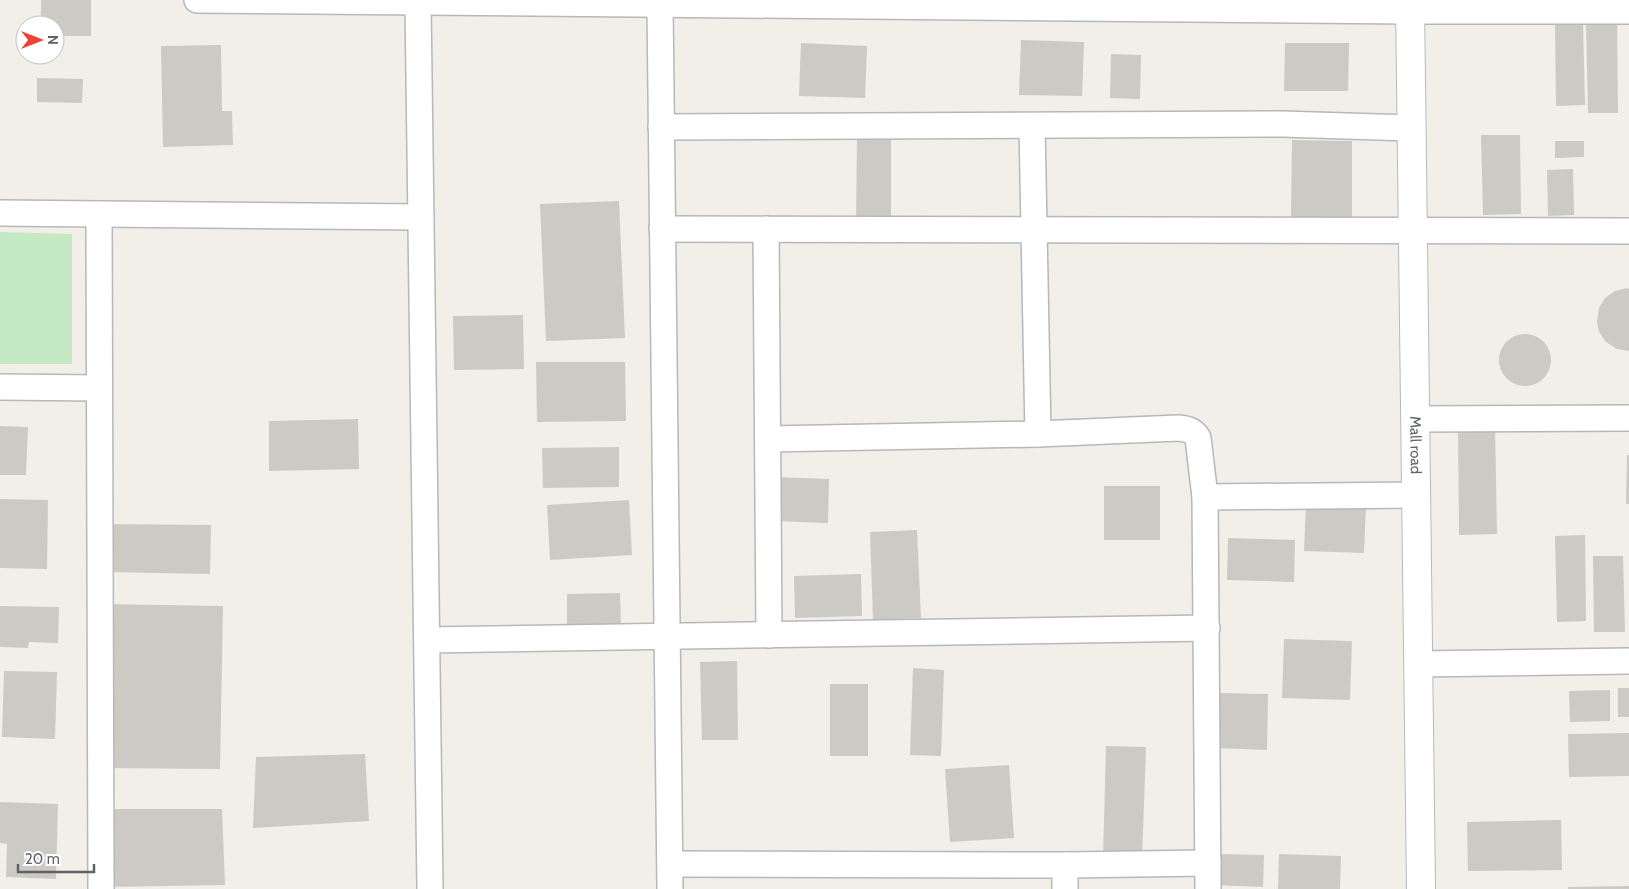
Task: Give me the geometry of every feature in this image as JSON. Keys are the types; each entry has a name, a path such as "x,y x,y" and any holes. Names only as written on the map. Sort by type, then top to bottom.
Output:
{"street":[{"path":"197,0 660,4 1410,5 1629,11"},
{"path":"418,3 430,889"},
{"path":"660,4 670,889"},
{"name":"Mall road","path":"1410,5 1421,889"},
{"path":"661,126 1282,124 1412,128"},
{"path":"1032,126 1038,434"},
{"path":"0,213 421,217"},
{"path":"99,214 101,889"},
{"path":"662,229 1629,231"},
{"path":"766,229 769,635"},
{"path":"0,387 99,388"},
{"path":"1415,419 1629,418"},
{"path":"768,439 1038,434 1178,428 1194,432 1198,438 1205,497 1208,889"},
{"path":"1205,497 1416,495"},
{"path":"427,640 1207,628"},
{"path":"1418,664 1629,661"},
{"path":"670,864 1065,877 1208,863"}],"green space":[{"path":"0,232 72,234 72,364 0,364"}],"building":[{"path":"41,0 91,0 91,36 65,36 65,15 41,15"},
{"path":"1555,21 1583,21 1585,105 1556,106"},
{"path":"1586,22 1617,22 1618,113 1588,113"},
{"path":"1021,40 1084,42 1082,96 1019,95"},
{"path":"801,43 867,46 865,98 799,96"},
{"path":"1285,43 1349,43 1348,91 1284,91"},
{"path":"221,45 222,111 232,111 233,145 163,147 161,46"},
{"path":"1111,54 1141,55 1140,99 1110,98"},
{"path":"37,78 83,79 82,103 37,102"},
{"path":"891,134 891,223 856,222 857,136"},
{"path":"1481,135 1520,135 1521,214 1483,215"},
{"path":"1292,140 1352,141 1352,219 1291,217"},
{"path":"1555,141 1584,141 1584,157 1555,158"},
{"path":"1573,169 1574,215 1548,216 1547,170"},
{"path":"619,201 625,338 546,341 540,204"},
{"path":"1629,289 1629,351 1617,349 1606,342 1599,332 1597,321 1599,308 1605,298 1615,291"},
{"path":"523,315 524,369 454,370 453,316"},
{"path":"1520,334 1530,334 1539,338 1547,346 1551,360 1547,374 1539,382 1530,386 1520,386 1511,382 1503,374 1499,365 1499,355 1503,346 1511,338"},
{"path":"536,362 625,362 626,421 537,422"},
{"path":"358,419 359,469 269,471 269,421"},
{"path":"1495,425 1497,534 1459,535 1458,426"},
{"path":"0,426 28,427 26,475 0,475"},
{"path":"619,447 619,487 543,488 542,448"},
{"path":"1627,455 1629,455 1629,504 1626,504"},
{"path":"775,477 829,479 828,523 774,521"},
{"path":"1104,486 1160,486 1160,540 1104,540"},
{"path":"0,499 48,500 47,569 0,568"},
{"path":"629,500 632,555 550,560 547,505"},
{"path":"1306,503 1366,505 1364,553 1304,551"},
{"path":"105,524 211,525 210,574 105,572"},
{"path":"917,530 921,618 873,620 870,532"},
{"path":"1585,535 1586,621 1557,622 1555,536"},
{"path":"1228,538 1295,540 1294,582 1227,580"},
{"path":"1593,556 1623,556 1625,632 1594,632"},
{"path":"861,574 862,616 795,618 794,576"},
{"path":"620,593 621,627 567,628 567,594"},
{"path":"104,604 223,606 220,769 101,768"},
{"path":"0,606 59,607 58,643 29,642 28,648 0,647"},
{"path":"1284,639 1352,641 1350,700 1282,698"},
{"path":"737,661 738,740 702,740 700,662"},
{"path":"913,668 944,670 941,756 910,755"},
{"path":"4,671 57,672 55,739 2,737"},
{"path":"830,684 868,684 868,756 830,756"},
{"path":"1618,688 1629,688 1629,717 1618,717"},
{"path":"1610,690 1610,721 1570,722 1569,691"},
{"path":"1216,693 1268,694 1267,750 1215,748"},
{"path":"1629,733 1629,776 1569,777 1568,734"},
{"path":"1106,746 1146,747 1142,860 1103,858"},
{"path":"365,754 369,821 253,828 256,757"},
{"path":"1009,765 1014,838 950,842 945,769"},
{"path":"0,802 58,804 56,879 6,877 7,844 0,843"},
{"path":"113,809 222,809 225,885 106,887"},
{"path":"1561,820 1562,870 1468,871 1467,822"},
{"path":"1215,854 1264,855 1263,887 1214,885"},
{"path":"1279,854 1341,856 1340,889 1278,889"},
{"path":"1629,886 1629,889 1568,889 1568,887"}]}
